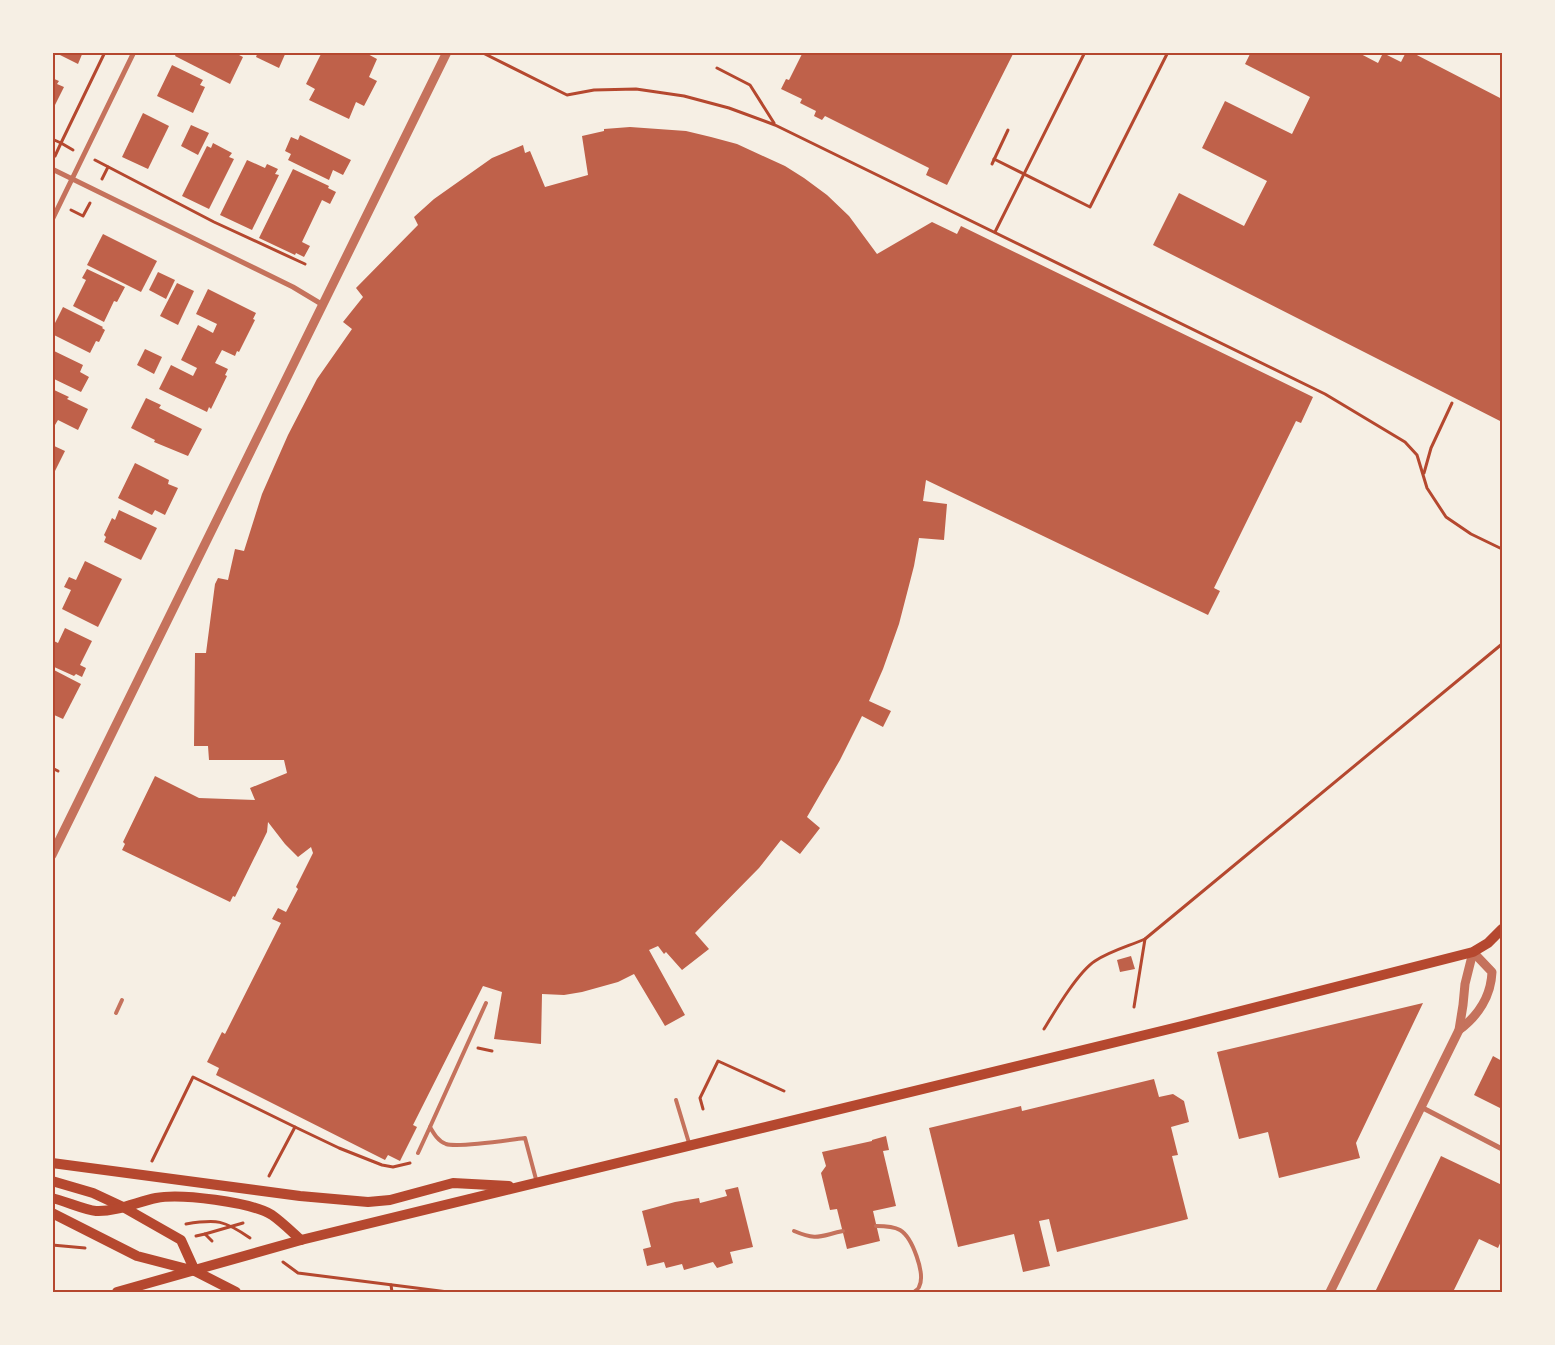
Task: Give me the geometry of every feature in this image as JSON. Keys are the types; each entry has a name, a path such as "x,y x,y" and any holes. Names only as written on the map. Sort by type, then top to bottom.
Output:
{"main road":[{"path":"117,1292 301,1240 1186,1025 1473,952 1488,943 1502,929"},
{"path":"52,1163 300,1196 368,1202 390,1200 453,1183 520,1187"},
{"path":"52,1181 93,1194 123,1207 182,1240 195,1271"},
{"path":"52,1198 98,1211 171,1196 221,1201 261,1210 272,1215 301,1240"},
{"path":"52,1213 137,1256 195,1271 236,1292"}],"street":[{"path":"52,220 134,52"},
{"path":"52,855 446,52"},
{"path":"52,169 293,287 323,305"},
{"path":"1330,1292 1459,1030 1465,984 1473,952"},
{"path":"1459,1030 1471,1021 1479,1011 1492,978 1492,972 1473,952"},
{"path":"1420,1107 1502,1149"}],"lane":[{"path":"116,1013 122,1000"},
{"path":"418,1153 486,1003"},
{"path":"676,1100 690,1146"},
{"path":"430,1127 440,1141 454,1145 525,1138 537,1183"},
{"path":"876,1226 902,1230 913,1246 921,1277 919,1287 914,1292"},
{"path":"794,1231 819,1238 843,1231"}],"path":[{"path":"52,160 105,52"},
{"path":"481,52 567,95 594,90 636,89 684,96 730,108 774,125 995,232 1325,394 1405,442 1417,455 1427,488 1446,517 1471,534 1502,549"},
{"path":"995,232 1085,52"},
{"path":"994,159 1090,207 1168,52"},
{"path":"718,68 750,85 774,125"},
{"path":"992,164 1008,130"},
{"path":"52,139 214,222 305,264"},
{"path":"1424,473 1431,448 1452,403"},
{"path":"1044,1029 1057,1006 1096,960 1145,939 1502,644"},
{"path":"52,768 58,771"},
{"path":"1134,1007 1145,939"},
{"path":"703,1110 700,1098 718,1061 784,1091"},
{"path":"152,1162 193,1076 339,1148 382,1165 393,1167 413,1162"},
{"path":"269,1177 295,1127"},
{"path":"177,1227 209,1220 226,1223 242,1233"},
{"path":"193,1236 232,1226"},
{"path":"205,1234 212,1242"},
{"path":"52,1245 88,1248"},
{"path":"288,1266 298,1273 448,1292"},
{"path":"391,1285 392,1292"}],"building":[{"path":"54,52 83,52 78,64"},
{"path":"177,52 233,52 243,57 230,84 175,56"},
{"path":"258,52 286,52 279,68 256,57"},
{"path":"322,52 364,52 377,59 369,77 377,81 364,106 356,102 349,119 309,100 315,89 306,84"},
{"path":"803,52 1014,52 947,185 926,175 929,168 825,116 822,120 814,116 816,111 800,103 802,99 781,89 786,79 789,80"},
{"path":"1251,52 1357,52 1378,63 1383,53 1401,62 1406,52 1411,52 1502,99 1502,422 1153,245 1179,193 1244,226 1267,181 1202,148 1225,101 1292,134 1310,97 1245,64"},
{"path":"172,65 203,80 200,85 205,87 193,113 157,96"},
{"path":"52,78 59,81 57,84 64,87 52,111"},
{"path":"143,113 169,126 148,169 122,157"},
{"path":"191,125 209,133 198,155 181,146"},
{"path":"630,127 686,131 711,137 737,144 785,166 827,195 849,216 877,254 932,222 957,234 961,226 1313,397 1301,423 1296,421 1214,588 1220,591 1208,615 926,480 923,501 947,504 944,540 919,538 899,624 869,701 891,711 883,727 862,716 840,760 807,817 820,828 800,854 781,840 759,868 695,933 709,949 682,970 658,946 649,950 685,1015 665,1026 634,974 618,982 582,992 564,995 542,994 541,1044 494,1039 502,992 483,986 413,1125 417,1127 400,1161 388,1155 385,1160 216,1075 219,1068 207,1062 222,1032 225,1034 281,923 272,919 278,908 286,912 298,889 296,887 313,853 311,847 298,857 268,822 267,832 235,897 233,896 230,902 122,850 125,844 123,842 155,776 199,798 255,800 250,788 287,773 284,760 209,760 208,746 194,746 195,653 206,653 215,584 218,578 228,580 235,549 244,551 262,494 288,435 317,379 352,329 343,322 363,297 356,288 418,225 414,217 434,199 492,158 523,145 525,153 530,151 545,187 588,175 582,136 604,131 604,129"},
{"path":"300,135 351,160 343,175 333,170 329,180 288,160 291,154 285,151 291,137 298,140"},
{"path":"213,143 232,153 229,157 234,159 209,209 182,196 207,146 211,148"},
{"path":"247,160 265,168 267,164 278,169 275,174 279,175 252,230 220,215"},
{"path":"293,169 329,186 328,188 336,192 330,204 322,200 302,242 310,246 304,257 296,253 295,255 259,238"},
{"path":"103,234 157,261 141,292 87,265"},
{"path":"87,269 125,287 117,302 114,301 104,322 73,306 86,280 82,278"},
{"path":"158,272 175,280 166,299 149,290"},
{"path":"177,283 194,291 178,325 160,316"},
{"path":"208,289 256,313 253,319 255,320 239,352 237,351 235,356 222,350 215,363 228,369 225,375 227,376 211,409 209,407 207,412 159,389 171,365 193,376 197,368 181,360 198,325 213,333 217,324 196,314"},
{"path":"63,307 103,327 105,330 99,342 96,341 90,353 52,334 52,329"},
{"path":"145,349 162,357 154,374 137,365"},
{"path":"52,350 83,365 80,372 89,377 81,392 52,378"},
{"path":"52,389 88,409 78,430 58,420 52,430"},
{"path":"146,398 161,405 159,408 202,429 188,456 154,442 155,440 131,428"},
{"path":"52,445 65,451 52,477"},
{"path":"135,463 169,480 168,484 178,488 165,515 155,510 152,515 118,498"},
{"path":"119,510 157,528 141,560 104,542 106,537 104,535 112,518 115,520"},
{"path":"85,561 122,579 98,627 62,609 71,590 64,587 69,577 76,580"},
{"path":"65,628 92,641 80,665 86,668 82,677 76,674 74,676 52,666 52,640 58,643"},
{"path":"52,669 81,684 63,719 52,714"},
{"path":"1131,956 1135,969 1120,972 1117,960"},
{"path":"1423,1003 1356,1143 1360,1158 1279,1178 1268,1132 1239,1139 1217,1052"},
{"path":"1493,1056 1502,1061 1502,1109 1474,1095"},
{"path":"1154,1079 1159,1097 1173,1094 1184,1101 1189,1122 1171,1127 1178,1155 1172,1156 1188,1219 1057,1252 1049,1219 1039,1221 1050,1266 1023,1272 1014,1234 958,1247 929,1128 1021,1106 1022,1111"},
{"path":"886,1136 889,1150 883,1151 896,1206 873,1211 880,1241 847,1249 837,1209 830,1210 821,1173 826,1166 822,1152"},
{"path":"1441,1156 1502,1185 1502,1239 1498,1248 1479,1239 1453,1292 1375,1292"},
{"path":"738,1187 753,1247 730,1252 733,1263 717,1268 713,1262 684,1270 682,1264 666,1268 664,1262 647,1266 643,1249 651,1247 642,1211 699,1198 700,1203 727,1196 725,1190"}]}
